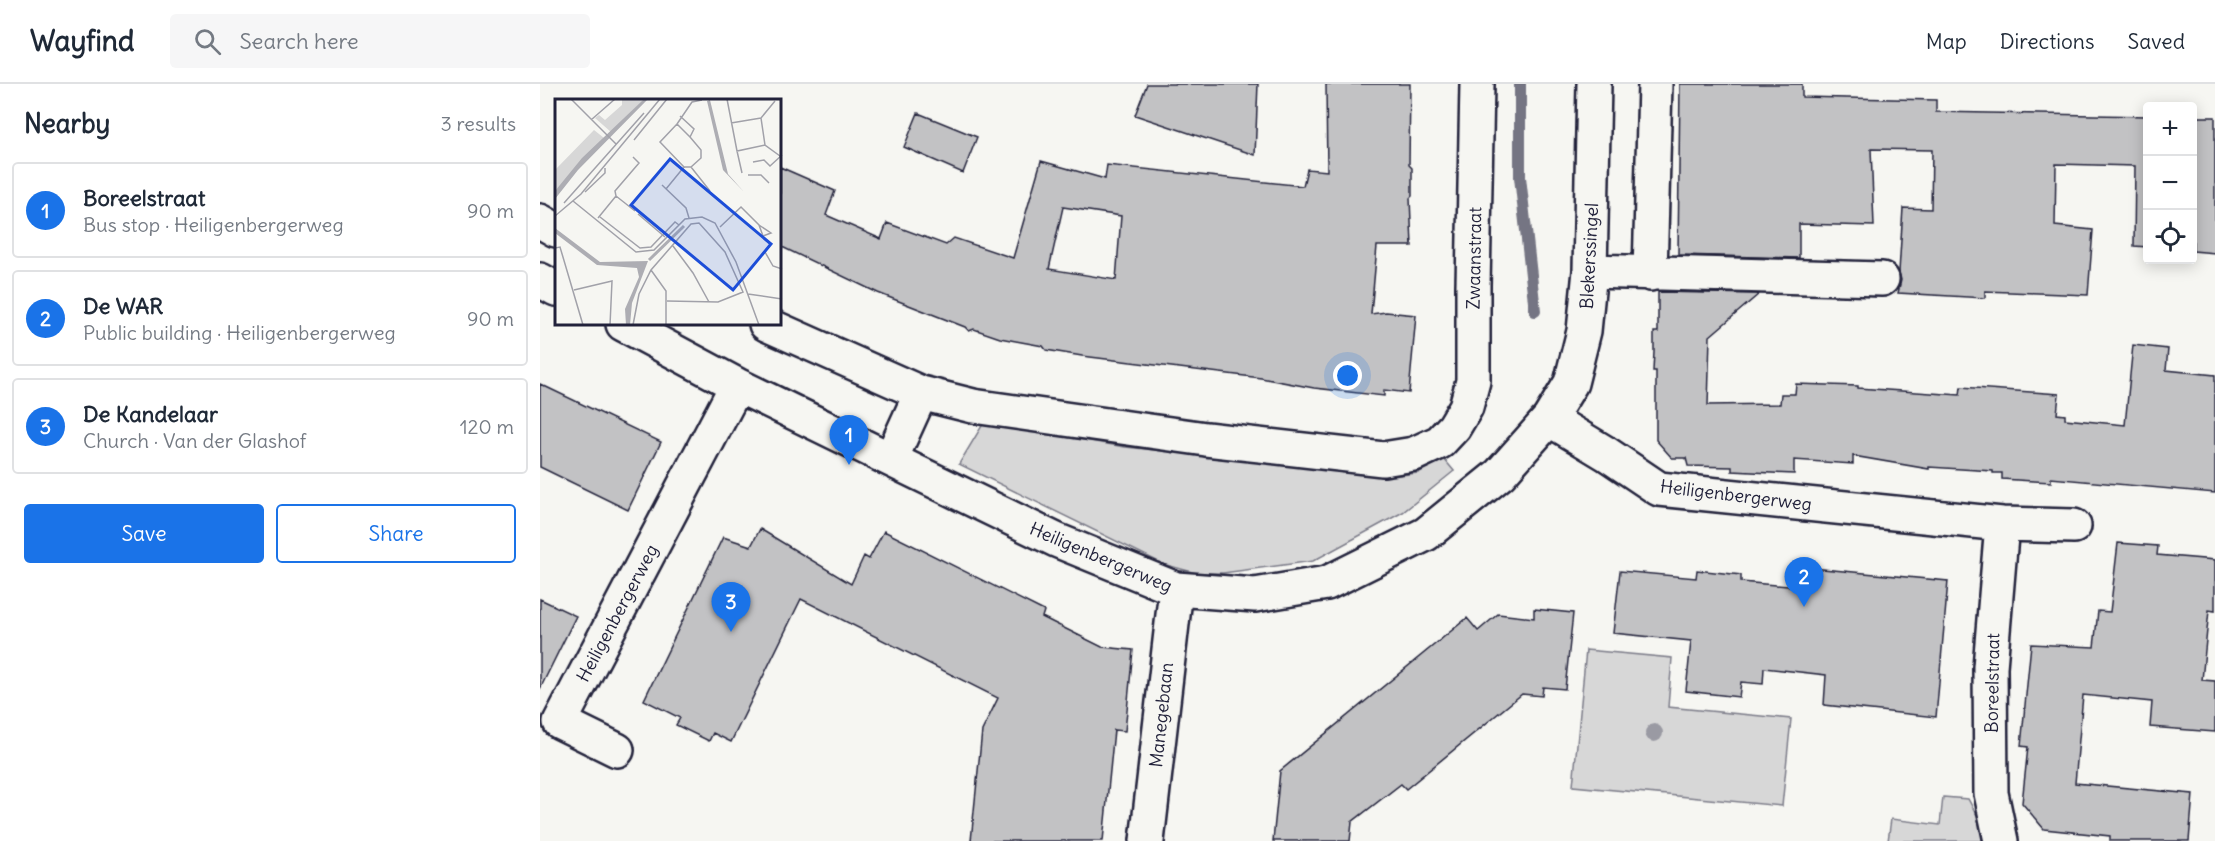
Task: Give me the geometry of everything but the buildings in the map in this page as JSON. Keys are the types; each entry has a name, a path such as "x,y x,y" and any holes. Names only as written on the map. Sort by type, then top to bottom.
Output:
{"street":[{"name":"Zwaanstraat","path":"921,393 973,406 1194,438 1383,459 1414,454 1440,442 1454,427 1466,407 1473,381 1477,84"},
{"name":"Blekerssingel","path":"1549,419 1571,383 1584,331 1590,271 1594,84"},
{"path":"1650,274 1655,84"},
{"path":"540,222 555,230"},
{"path":"1590,271 1882,279"},
{"path":"540,280 555,288"},
{"name":"Heiligenbergerweg","path":"627,326 737,385 1056,540 1176,589 1255,595 1327,583 1426,534 1500,474 1549,419 1659,489 2002,524 2074,526"},
{"path":"770,326 921,393 891,459"},
{"name":"Heiligenbergerweg","path":"617,750 560,722 737,385"},
{"name":"Boreelstraat","path":"2001,841 1991,793 1990,667 2002,524"},
{"name":"Manegebaan","path":"1147,841 1176,589"}],"shaded area":[{"path":"986,419 1030,431 1125,447 1256,460 1384,477 1418,473 1444,459 1454,471 1403,512 1313,561 1223,573 1196,573 1163,564 959,464"},
{"path":"1586,650 1672,658 1668,707 1791,719 1782,806 1573,786"},
{"path":"1943,797 1968,799 1991,841 1888,841 1891,819 1940,825"}],"waterway":[{"path":"1520,84 1520,177 1535,311"}],"place":[{"name":"Boreelstraat","path":"849,465"},
{"name":"De WAR","path":"1804,607"},
{"name":"De Kandelaar","path":"731,632"}]}
